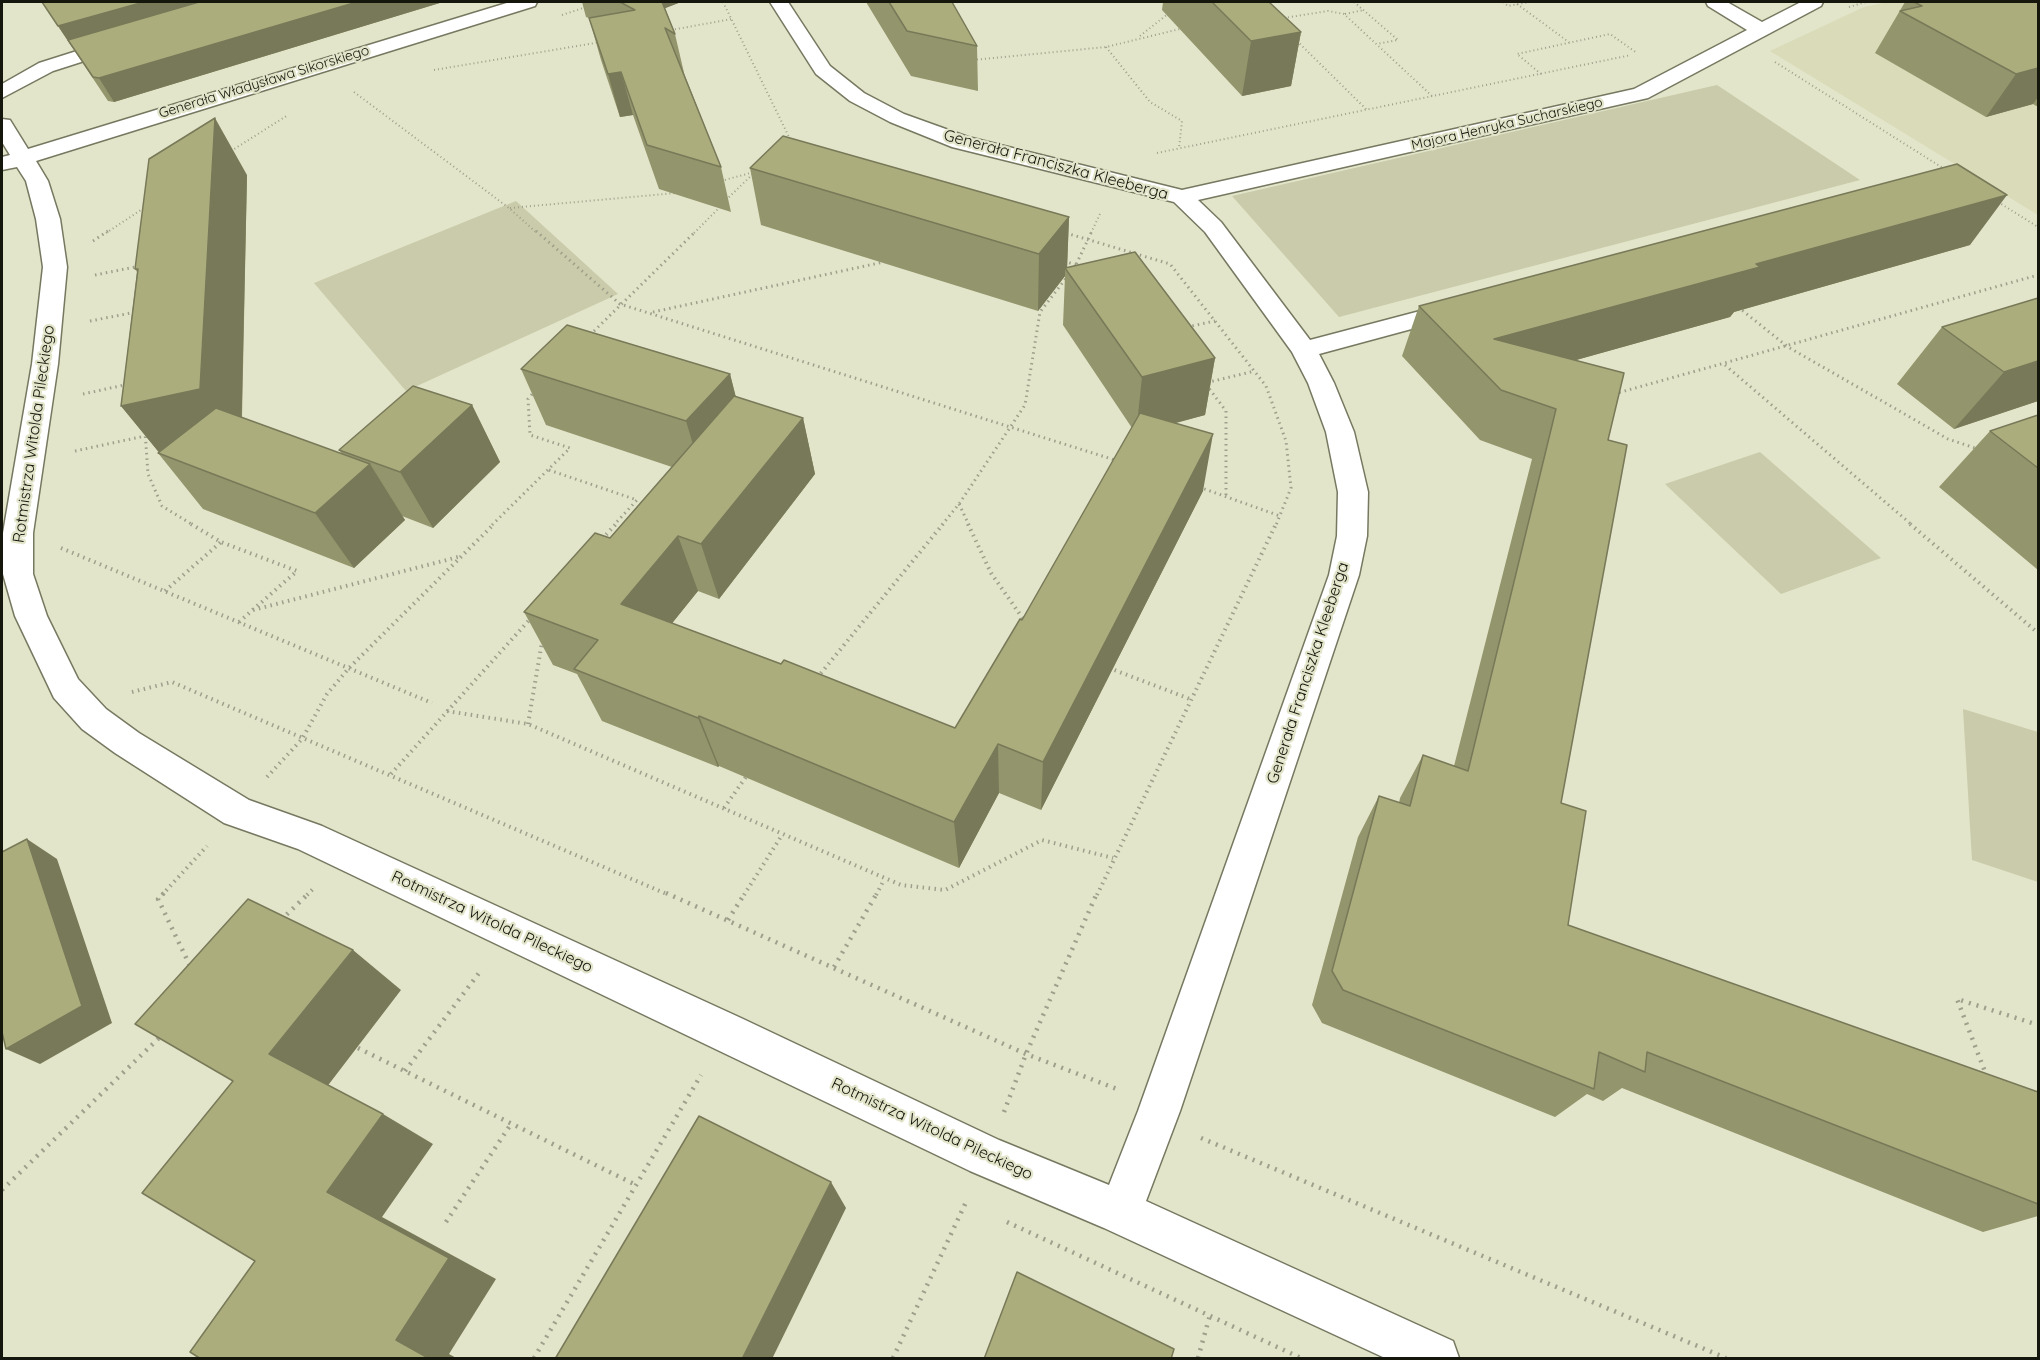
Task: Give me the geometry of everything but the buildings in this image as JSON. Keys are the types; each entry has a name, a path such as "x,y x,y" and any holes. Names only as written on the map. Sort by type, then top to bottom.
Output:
{"street":[{"name":"Generała Władysława Sikorskiego","path":"12,161 528,2"},
{"name":"Generała Franciszka Kleeberga","path":"779,2 823,70 837,84 879,110 960,142 1182,197 1213,227 1304,350 1321,383 1347,457 1353,492 1352,536 1344,575 1159,1111 1120,1212"},
{"path":"1715,2 1760,29"},
{"name":"Majora Henryka Sucharskiego","path":"1182,197 1641,94 1814,2"},
{"path":"451,4 467,20"},
{"path":"2,92 46,68 135,38"},
{"name":"Rotmistrza Witolda Pileckiego","path":"2,125 12,161 37,181 48,219 55,267 45,364 18,533 18,574 31,616 66,688 94,719 237,812 309,837 727,1032 985,1156 1120,1212 1436,1359"},
{"path":"1304,350 1476,304"}],"path":[{"path":"723,2 793,146"},
{"path":"1354,2 1398,40 1377,44"},
{"path":"1503,2 1508,6 1529,2"},
{"path":"1849,6 1866,2"},
{"path":"1517,4 1570,43"},
{"path":"1137,39 1175,8"},
{"path":"1281,19 1328,11 1344,14 1364,10"},
{"path":"1344,14 1432,97"},
{"path":"661,32 732,20"},
{"path":"971,60 1107,47 1193,26"},
{"path":"1541,74 1518,54 1610,34 1638,54"},
{"path":"1292,35 1367,110"},
{"path":"425,72 602,42"},
{"path":"1107,47 1150,102 1182,122 1179,148"},
{"path":"810,686 959,504 1025,405 1040,312 1077,265 1119,181 1134,158 1648,52"},
{"path":"1766,57 1948,170"},
{"path":"351,91 509,208 620,304 1124,463"},
{"path":"225,156 295,111"},
{"path":"711,184 755,171 765,174"},
{"path":"589,336 755,171"},
{"path":"509,208 678,193"},
{"path":"87,245 155,201"},
{"path":"1998,202 2038,227"},
{"path":"893,1359 966,1203 1026,1054 1113,858 1280,516 1291,488 1289,455 1266,386 1170,264 1055,230"},
{"path":"650,313 886,263 894,254"},
{"path":"1056,258 1088,271"},
{"path":"88,276 142,265"},
{"path":"1611,395 1725,365 2038,275"},
{"path":"1734,304 1788,347 1948,439 1988,452"},
{"path":"87,315 87,322 144,310"},
{"path":"1181,329 1215,321"},
{"path":"1725,365 2038,633"},
{"path":"1226,495 1226,411 1205,383 1255,371"},
{"path":"76,395 139,382"},
{"path":"194,974 158,899 302,739 327,694 349,668 570,448 530,435 528,399 535,391"},
{"path":"146,425 148,474 162,506 221,542 297,571 239,622"},
{"path":"68,453 145,436"},
{"path":"549,470 637,500 600,542"},
{"path":"1192,484 1280,516"},
{"path":"959,504 991,573 1031,631"},
{"path":"59,541 61,555"},
{"path":"164,591 221,542"},
{"path":"61,548 432,703"},
{"path":"253,610 461,556"},
{"path":"391,774 539,609"},
{"path":"528,724 543,638"},
{"path":"1103,666 1190,699"},
{"path":"124,684 132,692 172,682 302,739 391,774 728,920 1026,1054 1127,1094 1159,1111 1197,1137 1726,1359"},
{"path":"447,711 528,724 900,885 945,890 1042,840 1113,858"},
{"path":"724,808 750,770"},
{"path":"728,920 782,835"},
{"path":"280,921 348,855"},
{"path":"834,967 884,880"},
{"path":"405,1071 510,931"},
{"path":"1991,1088 1957,999 2032,1023 2038,1022"},
{"path":"2,1190 170,1028"},
{"path":"534,1359 727,1032"},
{"path":"358,1048 636,1185"},
{"path":"446,1222 511,1124"},
{"path":"966,1203 976,1207"},
{"path":"998,1217 1301,1359"},
{"path":"1198,1359 1210,1315"}],"shaded area":[{"path":"1888,2 2038,2 2038,215 1770,51 1864,7"},
{"path":"1717,85 1860,180 1339,317 1232,196"},
{"path":"516,201 618,294 406,391 314,283"},
{"path":"1760,452 1881,558 1781,594 1665,484"},
{"path":"1963,709 2038,732 2038,882 1972,860"}]}
